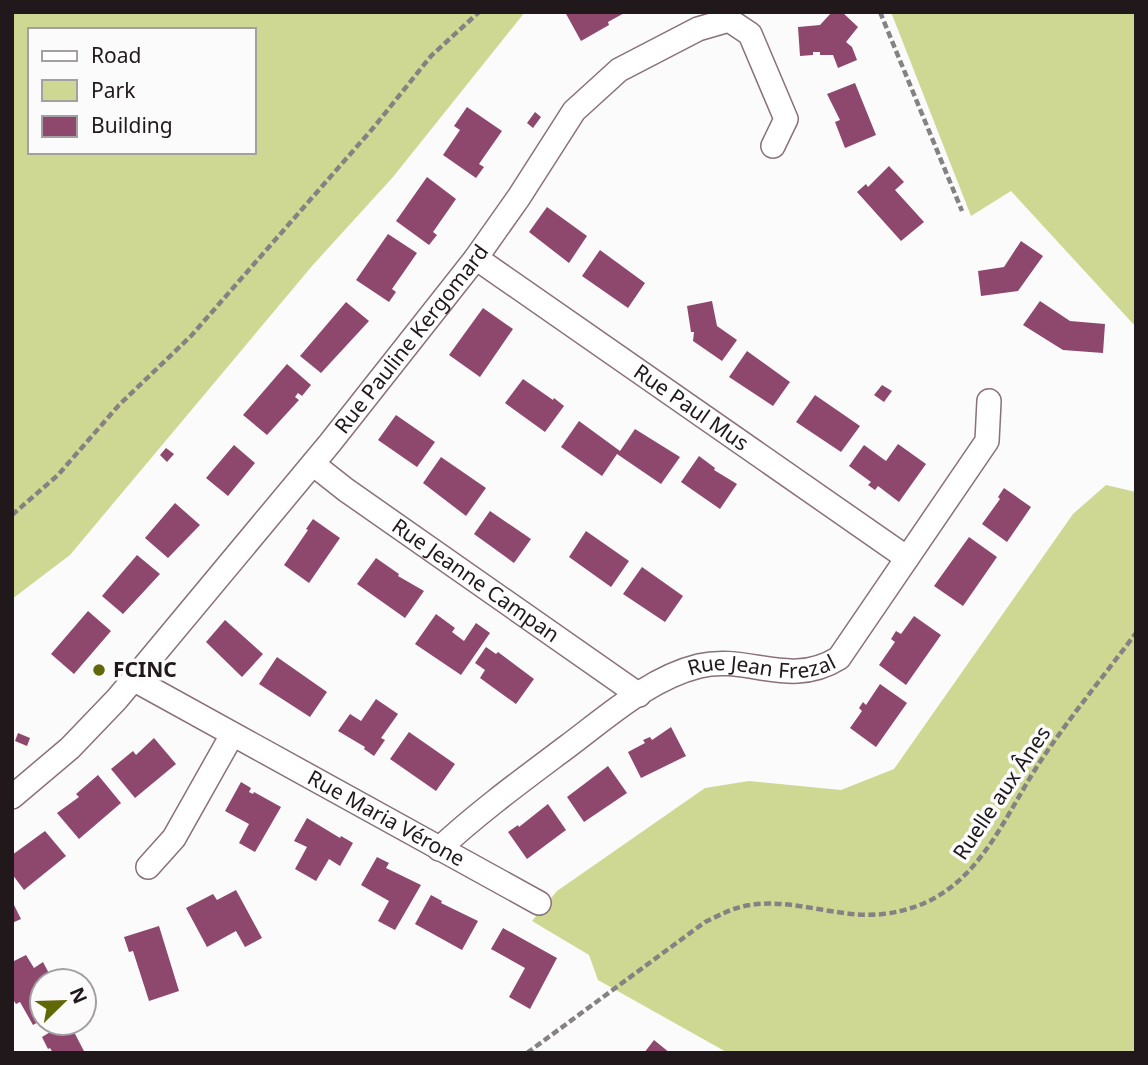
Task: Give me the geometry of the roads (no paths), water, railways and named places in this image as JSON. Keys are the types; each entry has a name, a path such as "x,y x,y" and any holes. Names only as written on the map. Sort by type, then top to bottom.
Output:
{"street":[{"name":"Rue Pauline Kergomard","path":"12,797 70,748 133,679 313,464 476,258 575,111 619,70 698,29 729,20 750,34 786,119 773,146"},
{"name":"Rue Paul Mus","path":"476,258 907,558"},
{"name":"Rue Jean Frezal","path":"439,849 473,817 639,695 680,672 721,663 795,672 812,671 839,658 987,441 989,401"},
{"name":"Rue Jeanne Campan","path":"313,464 346,490 639,695"},
{"name":"Rue Maria Vérone","path":"133,679 539,903"},
{"path":"148,867 174,838 232,734"}],"place":[{"name":"FCINC","path":"99,670"}]}
